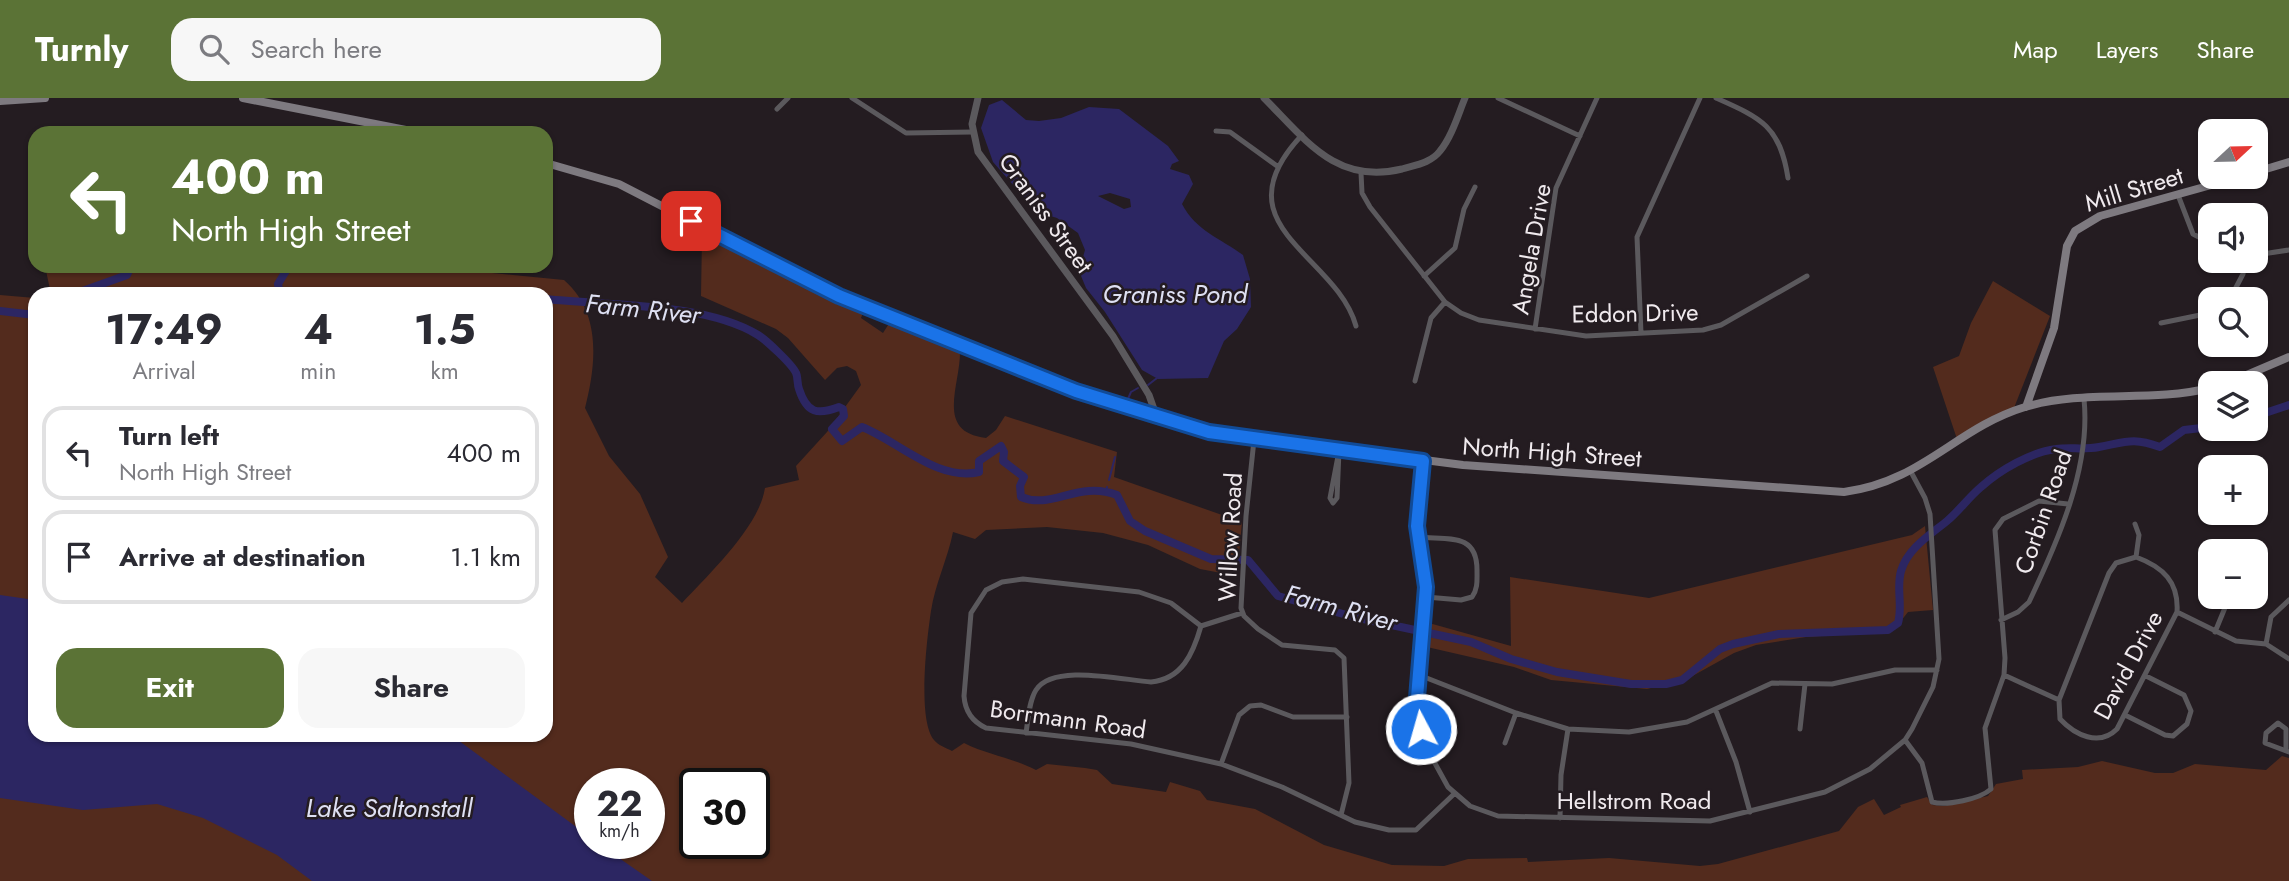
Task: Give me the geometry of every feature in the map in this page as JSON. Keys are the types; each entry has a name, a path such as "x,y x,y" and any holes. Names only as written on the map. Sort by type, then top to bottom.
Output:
{"main road":[{"path":"0,101 45,98"},
{"path":"243,98 385,126"},
{"path":"2268,168 2289,162"},
{"name":"North High Street","path":"553,165 619,184 808,282 1050,382 1209,432 1339,452 1828,493 1879,486 1911,472 1991,422 2026,407 2084,399 2198,390"},
{"name":"Mill Street","path":"2026,407 2054,328 2071,236 2093,218 2199,189"},
{"path":"2256,371 2289,357"},
{"path":"2035,386 2040,404"}],"street":[{"path":"776,109 788,98"},
{"path":"852,98 906,132 972,132 972,117 978,98"},
{"path":"1264,98 1331,161 1361,173 1392,171 1433,158 1445,143 1465,98"},
{"path":"1498,98 1580,136"},
{"name":"Angela Drive","path":"1535,329 1556,188 1597,98"},
{"path":"1641,334 1637,237 1700,98"},
{"path":"1716,98 1756,116 1771,129 1782,149 1788,178"},
{"path":"1216,131 1230,132 1277,166"},
{"name":"Graniss Street","path":"972,132 986,164 1048,244 1113,336 1149,396 1156,415"},
{"path":"1302,135 1277,166 1272,194 1280,225 1348,307 1356,326"},
{"name":"Eddon Drive","path":"1361,173 1360,187 1364,198 1424,276 1445,302 1479,320 1586,336 1714,328 1807,276"},
{"path":"1424,276 1455,248 1464,208 1475,187"},
{"path":"2178,195 2193,234 2198,237"},
{"path":"2268,254 2289,250"},
{"path":"1415,381 1431,318 1445,302"},
{"path":"2161,323 2198,315"},
{"name":"Corbin Road","path":"2001,620 2018,612 2029,602 2068,504 2083,458 2084,399"},
{"name":"Willow Road","path":"1254,440 1243,549 1242,613 1265,635 1282,645 1335,650 1342,654 1345,662 1349,783 1342,815"},
{"path":"1339,452 1337,498 1333,503 1330,498 1339,452"},
{"name":"Hellstrom Road","path":"1423,461 1418,537 1426,597 1417,714 1426,747 1454,794 1488,814 1560,818 1695,821 1750,812 1810,796 1845,783 1870,769 1905,740 1924,707 1937,670 1940,645 1931,521 1925,498 1911,472"},
{"path":"1905,740 1922,763 1932,802 1943,803 1976,797 1991,789 1985,728 2004,675 1994,545 1997,526 2003,519 2039,501 2068,504"},
{"path":"2135,524 2139,536 2136,557"},
{"path":"1418,537 1467,542 1473,547 1477,557 1477,582 1472,597 1461,600 1426,597"},
{"name":"David Drive","path":"2136,557 2151,562 2170,578 2178,599 2177,612 2146,677 2110,736 2092,738 2078,733 2060,719 2057,710 2059,700 2109,573 2116,563 2136,557"},
{"name":"Borrmann Road","path":"1201,626 1171,603 1139,592 1023,579 994,586 979,597 971,613 964,702 973,720 981,726 1131,744 1221,764 1374,828 1416,830 1454,794"},
{"path":"2266,644 2271,617 2289,600"},
{"path":"2215,632 2224,609"},
{"path":"2177,612 2245,644 2266,644 2289,659"},
{"path":"1026,733 1033,696 1045,680 1067,675 1141,681 1163,680 1181,669 1187,661 1201,626 1242,613"},
{"path":"1419,675 1516,713 1568,729 1629,732 1652,729 1716,711 1772,683 1847,682 1895,670 1937,670"},
{"name":"David Drive","path":"2004,675 2059,700"},
{"path":"2125,715 2165,736 2173,736 2187,724 2191,712 2184,695 2146,677"},
{"path":"1800,729 1805,684"},
{"path":"1221,764 1239,715 1250,706 1261,705 1293,717 1347,717"},
{"path":"1716,711 1736,762 1750,812"},
{"path":"1505,743 1516,713"},
{"path":"2278,723 2286,729 2288,751 2267,746 2264,740 2266,733 2278,723"},
{"path":"1560,818 1568,729"}],"shaded area":[{"path":"706,234 764,266 864,310 861,318 883,333 890,322 960,350 955,417 960,427 970,434 986,438 996,430 1005,416 1117,452 1114,477 1242,522 1237,576 1200,569 1148,545 1103,533 1047,527 986,530 975,539 953,532 931,611 925,697 929,730 934,740 952,751 964,743 1036,770 1047,764 1097,770 1112,784 1166,792 1170,782 1200,791 1207,800 1255,809 1324,845 1392,865 1444,866 1468,859 1527,858 1528,862 1609,858 1700,866 1718,864 1839,831 1858,807 1874,799 1884,815 1901,807 1900,805 1927,797 1932,805 1944,806 1988,796 1996,784 2023,779 2022,770 2078,767 2102,761 2155,773 2173,773 2195,764 2266,770 2282,756 2289,758 2289,881 0,881 0,295 28,297 28,742 553,742 553,287 50,287 46,273 492,273 564,280 585,308 593,340 592,374 585,408 609,456 640,494 668,557 655,577 682,603 743,534 761,503 765,488 799,480 796,466 827,432 861,385 856,371 847,366 837,368 825,380 788,338 776,329 701,296 702,237"},
{"path":"1993,281 2050,316 2014,408 1957,439 1933,367 1959,356 1971,323"},
{"path":"1925,526 1933,610 1908,612 1897,626 1884,632 1806,637 1756,645 1734,653 1687,679 1647,689 1551,680 1514,667 1427,647 1429,623 1511,646 1510,577 1649,598 1912,535"}],"water":[{"name":"Graniss Pond","path":"1002,100 1026,120 1039,121 1061,118 1089,107 1119,109 1168,146 1179,161 1172,164 1170,169 1189,175 1193,184 1182,204 1201,228 1243,255 1250,279 1251,307 1237,329 1224,341 1208,378 1158,379 1142,370 1105,312 1086,288 1079,271 1085,250 1078,233 1057,218 1037,212 993,162 981,128 989,105","holes":["1110,193 1130,199 1131,207 1124,209 1098,196"]},
{"name":"Lake Saltonstall","path":"0,595 28,599 28,742 461,742 574,825 574,859 620,859 652,881 312,881 277,855 203,818 157,804 83,810 0,798"}],"waterway":[{"name":"Farm River","path":"94,287 128,273"},
{"name":"Farm River","path":"279,287 285,273"},
{"name":"Farm River","path":"553,300 655,307 711,316 736,324 758,335 790,364 797,375 802,397 810,408 819,411 839,407 843,409 844,416 832,429 842,441 862,427 933,466 964,474 979,472 979,461 1001,446 1004,452 1003,461 1024,477 1020,486 1021,497 1044,500 1090,491 1117,495 1130,521 1145,531 1211,559 1248,560 1278,596 1354,617 1471,642 1511,659 1557,672 1631,684 1666,684 1682,680 1720,649 1779,634 1888,630 1898,623 1900,577 1909,555 1977,491 2006,468 2036,454 2056,449 2093,448 2129,441 2160,447 2184,430 2198,428"},
{"name":"Farm River","path":"0,311 28,314"},
{"path":"1148,385 1157,378"},
{"path":"1127,401 1131,392 1138,388"},
{"name":"Farm River","path":"2268,412 2289,405"},
{"path":"1109,480 1115,457"},
{"name":"Farm River","path":"1106,491 1107,487"}],"route":[{"path":"691,221 773,265 839,296 1076,391 1209,432 1318,449 1423,461 1417,517 1426,587 1417,698 1421,729"}]}
